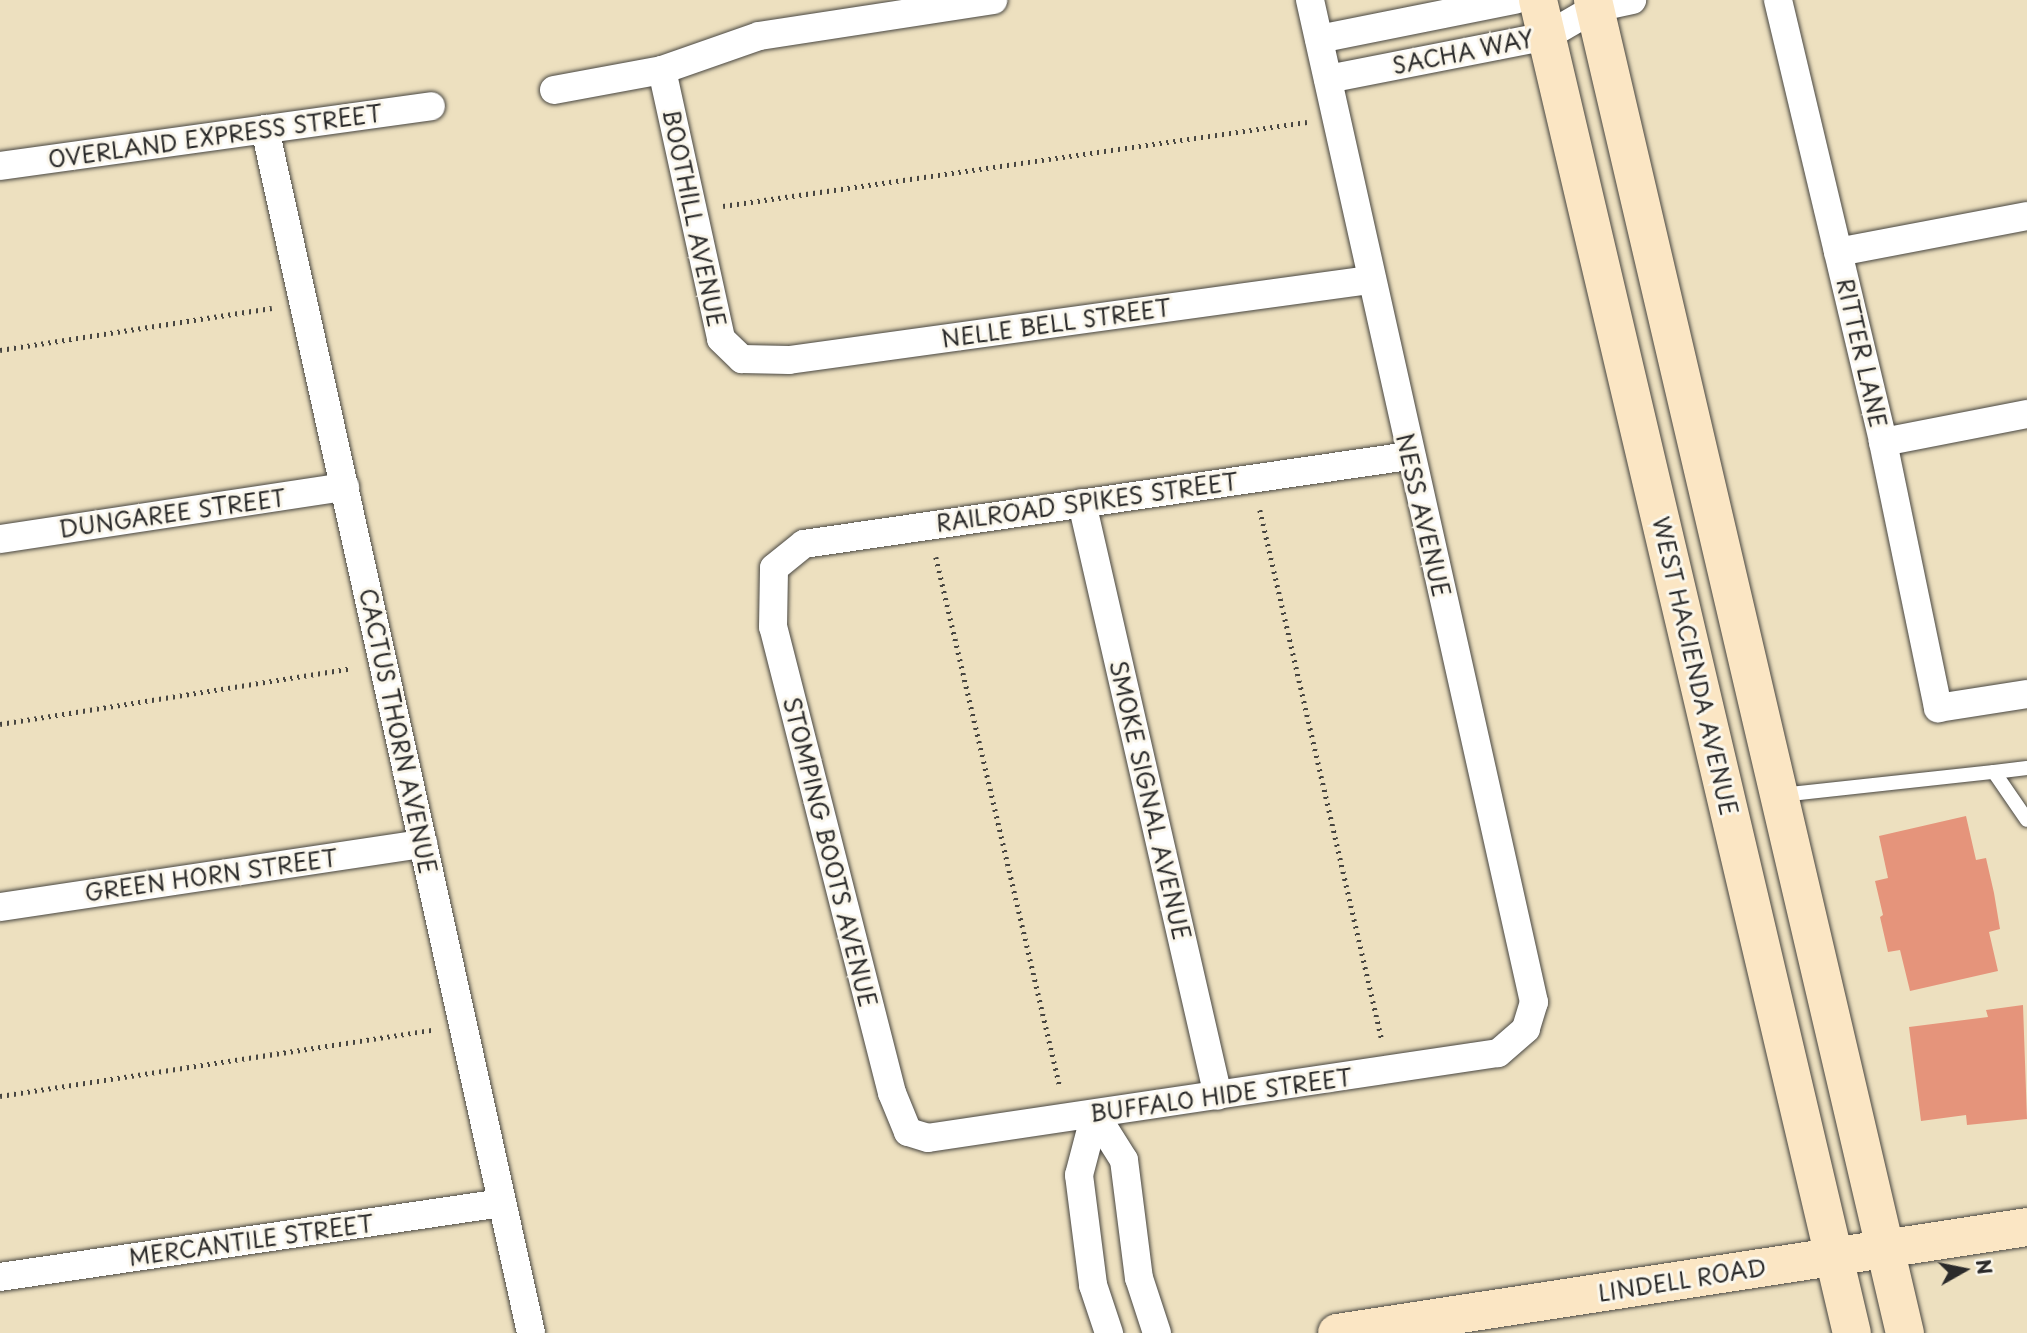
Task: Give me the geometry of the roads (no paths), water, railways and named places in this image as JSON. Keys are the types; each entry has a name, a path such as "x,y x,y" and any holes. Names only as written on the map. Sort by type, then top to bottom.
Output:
{"main road":[{"path":"1594,4 1905,1333"},
{"name":"WEST HACIENDA AVENUE","path":"1542,18 1852,1333"},
{"name":"LINDELL ROAD","path":"1337,1333 2027,1227"}],"street":[{"path":"554,90 662,70 759,36 993,0"},
{"name":"NESS AVENUE","path":"1311,0 1369,280 1534,1002 1527,1028"},
{"name":"SACHA WAY","path":"1319,39 1516,0"},
{"name":"SACHA WAY","path":"1328,79 1594,4 1632,0"},
{"name":"RITTER LANE","path":"1778,0 1883,442 1938,708 2027,694"},
{"name":"BOOTHILL AVENUE","path":"662,70 721,339 742,359"},
{"name":"OVERLAND EXPRESS STREET","path":"0,166 430,106"},
{"name":"CACTUS THORN AVENUE","path":"265,129 531,1333"},
{"path":"1838,252 2027,216"},
{"name":"NELLE BELL STREET","path":"742,359 789,360 1369,280"},
{"path":"1883,442 2027,414"},
{"name":"RAILROAD SPIKES STREET","path":"774,568 804,544 1409,456"},
{"name":"DUNGAREE STREET","path":"0,539 345,487"},
{"name":"SMOKE SIGNAL AVENUE","path":"1082,503 1218,1096"},
{"name":"STOMPING BOOTS AVENUE","path":"774,568 773,627 892,1093 908,1132"},
{"name":"GREEN HORN STREET","path":"0,907 422,844"},
{"name":"BUFFALO HIDE STREET","path":"908,1132 928,1138 1498,1053 1527,1028"},
{"path":"1095,1114 1079,1175 1093,1284 1109,1333"},
{"path":"1095,1114 1124,1160 1139,1278 1157,1333"},
{"name":"MERCANTILE STREET","path":"0,1277 502,1203"}],"lane":[{"path":"1779,795 2027,768"},
{"path":"1994,772 2027,820"}]}
